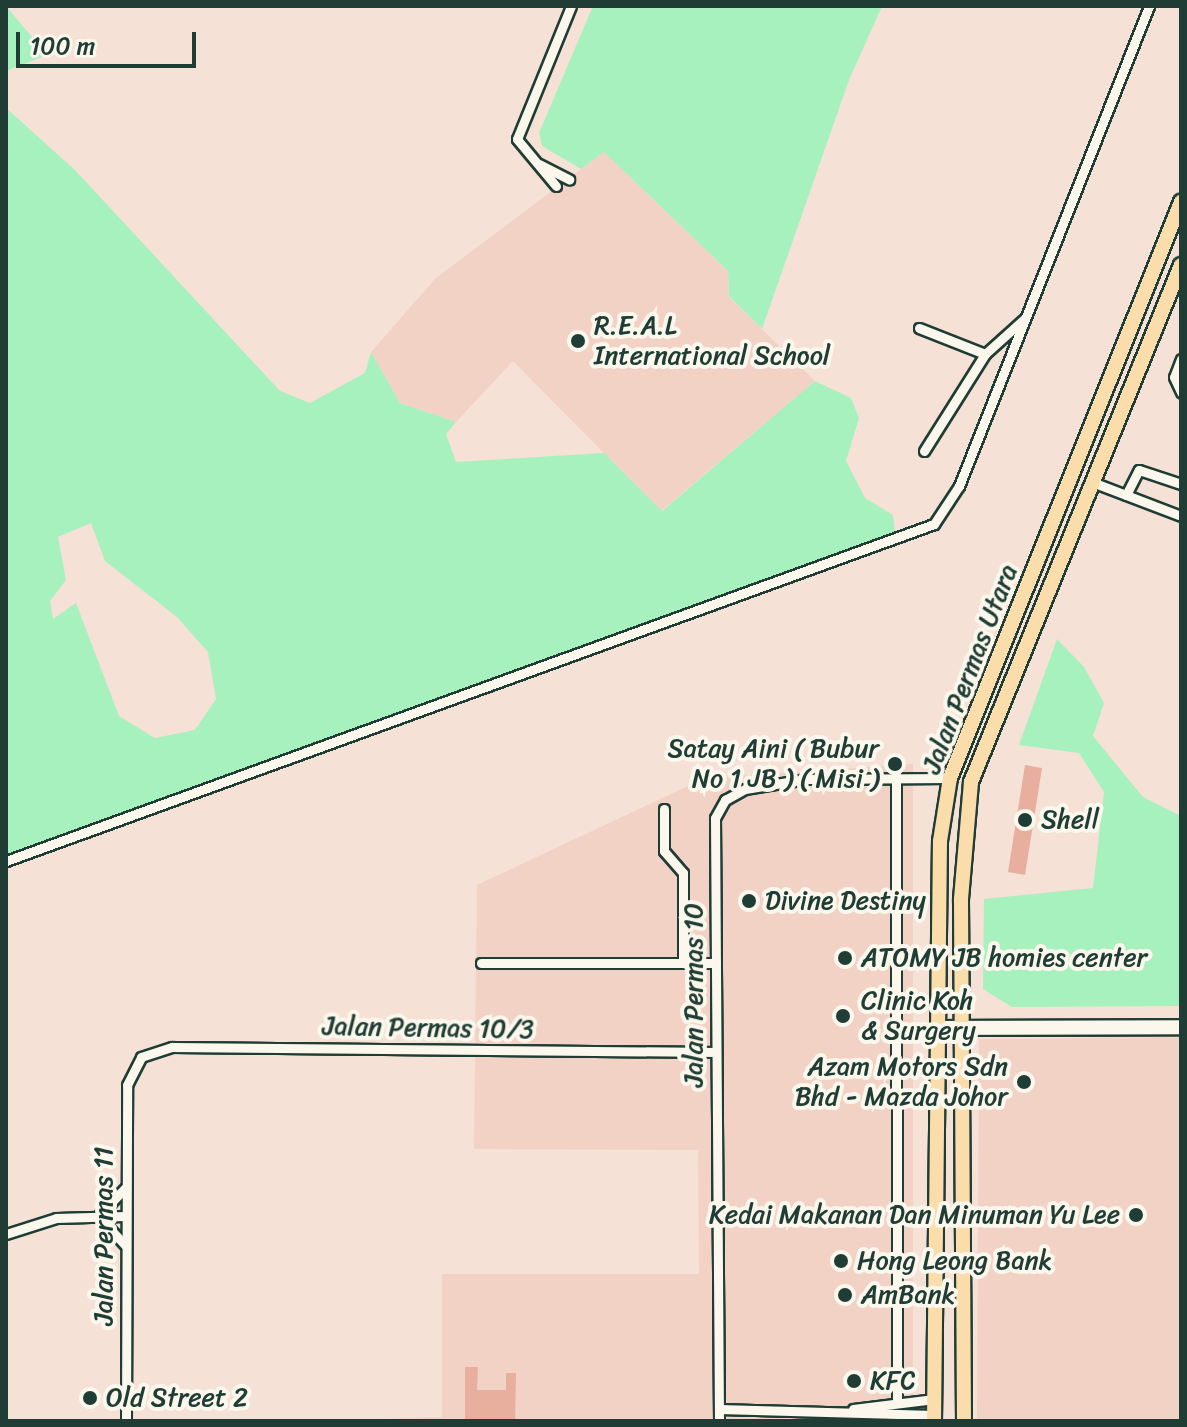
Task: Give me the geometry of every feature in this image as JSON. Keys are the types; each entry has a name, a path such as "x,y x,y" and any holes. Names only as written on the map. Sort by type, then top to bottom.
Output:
{"main road":[{"name":"Jalan Permas Utara","path":"934,1418 939,1217 940,841 950,778 1181,202"},
{"name":"Jalan Permas Utara","path":"964,1421 962,845 971,782 1181,265"},
{"path":"939,1217 949,1208 963,1215"}],"street":[{"path":"556,186 517,139 571,6"},
{"path":"6,861 921,531 953,500 1149,6"},
{"path":"539,164 569,179"},
{"path":"924,451 985,354 1026,317"},
{"path":"919,328 985,354"},
{"path":"1178,389 1181,359"},
{"path":"1126,495 1139,470 1181,484"},
{"path":"1092,482 1181,516"},
{"path":"896,775 897,1402"},
{"name":"Jalan Permas 10","path":"719,1421 715,818 725,800 745,789 806,779 896,775 950,778"},
{"path":"664,809 664,851 683,873 683,963"},
{"path":"481,963 716,963"},
{"path":"938,1028 1181,1027"},
{"name":"Jalan Permas 10/3","path":"141,1057 172,1047 716,1052"},
{"name":"Jalan Permas 11","path":"126,1421 127,1085 141,1057"},
{"path":"98,1216 125,1188"},
{"path":"98,1216 125,1245"},
{"path":"6,1234 56,1218 125,1216"},
{"path":"850,1410 934,1399"},
{"path":"719,1409 850,1410 934,1418"}],"shaded area":[{"name":"R.E.A.L International School","path":"604,152 728,271 729,297 815,381 661,511 513,361 456,422 400,403 371,352 436,278"},
{"path":"913,764 913,1419 318,1421 442,1417 442,1274 699,1274 698,1150 474,1149 477,885 705,778"},
{"path":"1181,1037 1181,1421 977,1421 979,1039"}],"green space":[{"path":"6,6 47,55 6,71"},
{"path":"593,6 882,6 849,80 762,329 729,296 728,271 604,152 581,169 542,146 539,133"},
{"path":"6,108 75,170 280,391 310,403 365,373 371,352 400,403 456,422 446,434 456,462 604,453 662,511 815,381 851,398 859,418 846,461 865,498 893,515 895,535 6,855","holes":["91,523 105,561 177,617 208,652 216,699 195,730 155,738 119,716 76,603 53,619 50,601 66,580 58,537"]},
{"path":"1057,639 1084,667 1104,703 1093,736 1143,797 1181,816 1181,1006 1012,1007 983,989 984,899 1093,888 1104,792 1079,753 1019,745"}],"building":[{"name":"Shell","path":"1025,765 1042,768 1025,875 1008,872"},
{"path":"465,1367 478,1367 477,1390 506,1390 506,1373 516,1373 515,1421 465,1421"}],"place":[{"name":"R.E.A.L International School","path":"578,341"},
{"name":"Satay Aini ( Bubur No 1 JB ) ( Misi )","path":"895,764"},
{"name":"Shell","path":"1025,820"},
{"name":"Divine Destiny","path":"749,901"},
{"name":"ATOMY JB homies center","path":"845,958"},
{"name":"Clinic Koh & Surgery","path":"843,1016"},
{"name":"Azam Motors Sdn Bhd - Mazda Johor","path":"1024,1082"},
{"name":"Kedai Makanan Dan Minuman Yu Lee","path":"1136,1215"},
{"name":"Hong Leong Bank","path":"841,1261"},
{"name":"AmBank","path":"845,1295"},
{"name":"KFC","path":"854,1381"},
{"name":"Old Street 2","path":"90,1398"}]}
